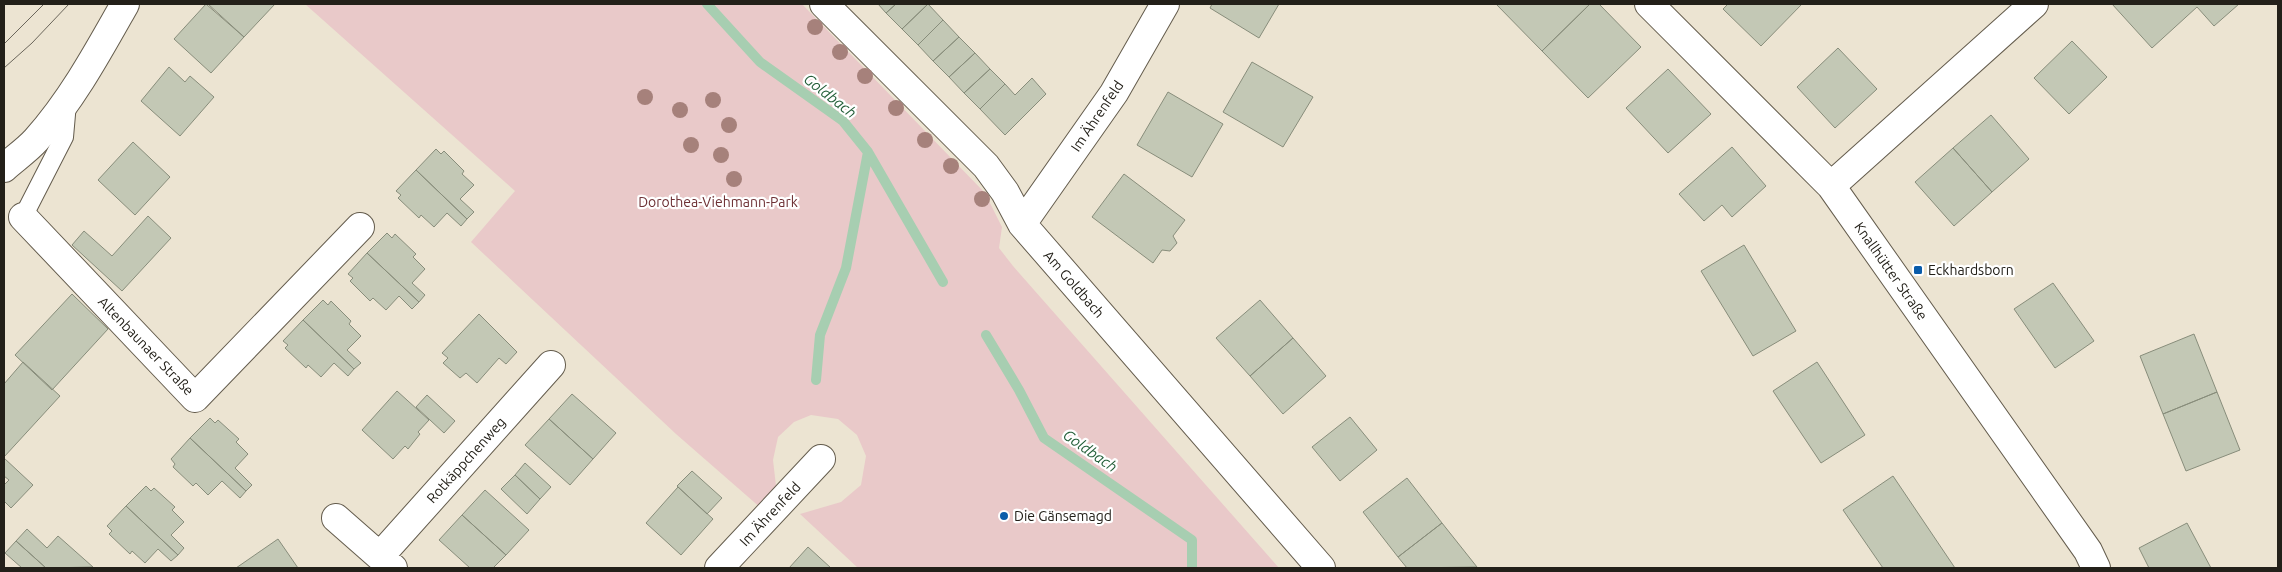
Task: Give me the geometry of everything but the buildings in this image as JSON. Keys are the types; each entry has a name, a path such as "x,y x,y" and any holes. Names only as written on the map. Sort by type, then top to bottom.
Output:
{"street":[{"name":"Altenbaunaer Straße","path":"4,168 36,140 68,97 125,4"},
{"name":"Am Goldbach","path":"824,4 986,166 1005,192 1022,224 1321,568"},
{"name":"Im Ährenfeld","path":"1022,224 1114,93 1165,4"},
{"name":"Knallhütter Straße","path":"1649,4 1831,186 2085,562"},
{"path":"1831,186 2034,4"},
{"name":"Altenbaunaer Straße","path":"23,217 195,398 360,228"},
{"name":"Rotkäppchenweg","path":"336,518 386,562 551,365"},
{"name":"Im Ährenfeld","path":"719,568 821,459"}],"lane":[{"name":"Altenbaunaer Straße","path":"23,217 64,138 68,97"}],"green space":[{"name":"Dorothea-Viehmann-Park","path":"305,4 802,4 985,193 1002,227 999,248 1013,266 1279,568 858,568 800,514 841,502 861,485 866,456 857,435 838,419 811,415 794,422 778,437 773,460 776,486 762,509 676,434 471,242 515,191"}],"waterway":[{"name":"Goldbach","path":"707,4 760,62 843,121 868,152 943,282"},
{"path":"816,380 820,335 846,268 868,152"},
{"name":"Goldbach","path":"986,335 1019,390 1044,438 1192,540 1192,568"}],"tram line":[{"path":"4,44 44,4"},
{"path":"4,68 32,43 69,4"}],"place":[{"name":"Eckhardsborn","path":"1918,270"},
{"name":"Die Gänsemagd","path":"1004,516"}]}
